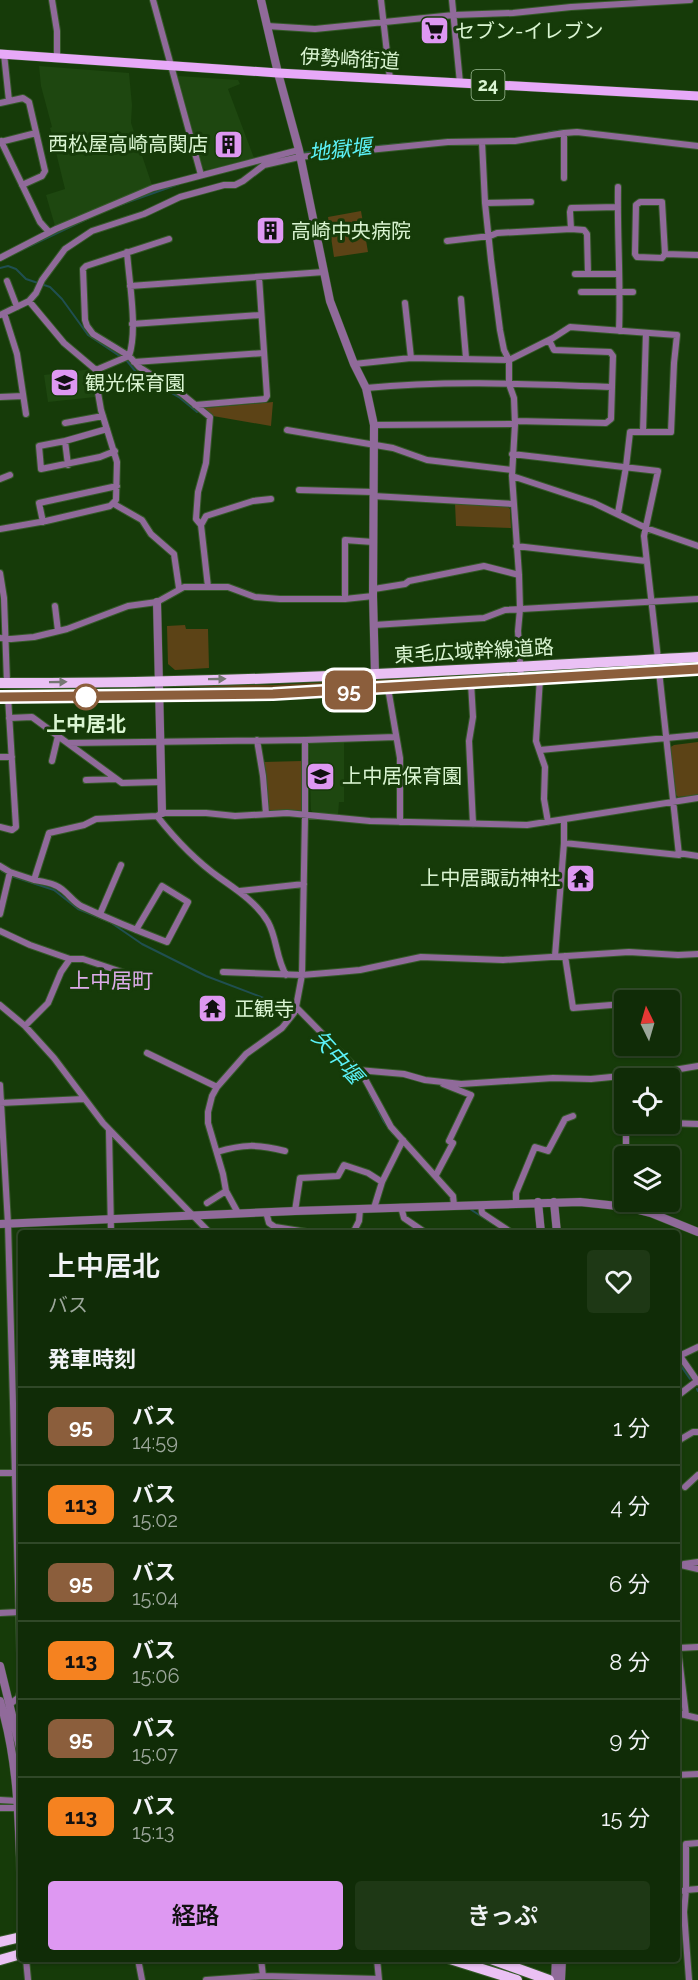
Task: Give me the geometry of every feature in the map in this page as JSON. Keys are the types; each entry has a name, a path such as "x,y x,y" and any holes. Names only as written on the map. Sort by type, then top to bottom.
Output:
{"highway":[{"name":"東毛広域幹線道路","path":"3,683 375,674 521,673 698,657"},
{"name":"東毛広域幹線道路","path":"4,697 273,694 471,683 521,673 540,678 698,669"},
{"path":"0,1942 18,1938"},
{"path":"0,1960 18,1955"},
{"path":"460,1962 517,1980"},
{"path":"499,1962 549,1980"}],"main road":[{"name":"伊勢崎街道","path":"2,54 278,73 698,96"}],"street":[{"path":"52,0 57,31 57,58"},
{"path":"153,0 201,175"},
{"path":"261,0 299,154 330,301 354,364 366,388 374,425 375,674"},
{"path":"381,0 390,79"},
{"path":"452,0 460,83"},
{"path":"267,26 315,29 454,15 513,13 570,3 689,0"},
{"path":"2,54 9,101"},
{"path":"0,103 23,98 29,102 45,171 42,176 22,185"},
{"path":"0,258 49,232 153,188 299,154 448,142 515,141 577,132 698,146"},
{"path":"36,133 1,142 40,222 49,232"},
{"path":"564,133 564,178"},
{"path":"482,142 485,203 500,330 509,360 509,384 514,398 512,473 519,575 518,631 521,673"},
{"path":"26,414 17,354 2,314 29,301 65,249 92,231 144,214 180,197 224,185 235,185 264,165 299,154"},
{"path":"618,187 621,293 619,331"},
{"path":"485,203 531,202"},
{"path":"665,254 662,202 640,202 636,205 635,254 638,257 662,258 665,254 698,255"},
{"path":"570,229 571,208 618,207"},
{"path":"447,241 490,236 497,233 584,230 587,234 588,274"},
{"path":"169,239 82,269 87,326 93,334 132,359 139,368 210,417 206,463 198,492 196,519 201,525 208,587"},
{"path":"127,252 132,359"},
{"path":"130,286 324,272"},
{"path":"575,274 619,274"},
{"path":"195,405 265,399 267,396 259,277"},
{"path":"7,281 16,307"},
{"path":"581,292 633,292"},
{"path":"461,299 466,358"},
{"path":"29,301 64,343 96,370 103,416 117,462 114,504"},
{"path":"405,303 411,358"},
{"path":"132,324 261,315"},
{"path":"354,364 411,358 509,360 570,327 678,335 674,363 671,432 630,432 627,467 618,513"},
{"path":"643,431 645,333"},
{"path":"374,425 606,423 610,419 613,356 610,352 554,350 549,340"},
{"path":"96,370 132,359 264,352"},
{"path":"366,388 406,384 612,387"},
{"path":"0,397 23,396"},
{"path":"65,423 103,416"},
{"path":"107,429 39,446 41,469 68,465 115,451"},
{"path":"287,430 393,448 427,460 512,473 618,513 646,528 698,546"},
{"path":"65,441 68,465"},
{"path":"513,454 658,471 644,536 658,659"},
{"path":"0,479 10,475"},
{"path":"42,522 39,503 117,486"},
{"path":"299,490 513,504"},
{"path":"201,525 206,516 253,501 271,499"},
{"path":"0,529 42,522 114,504"},
{"path":"114,504 142,520 151,534 174,554 179,588"},
{"path":"345,599 345,540 373,542"},
{"path":"516,546 646,561"},
{"path":"3,638 34,637 58,631 128,606 157,602 179,588 228,587 255,597 280,600 345,599 408,582 484,566 519,575"},
{"path":"0,573 4,598 3,683"},
{"path":"374,625 484,618 505,610 698,599"},
{"path":"157,602 159,815 186,849 220,878 240,891 268,921 278,958 286,975"},
{"path":"55,606 58,631"},
{"path":"659,671 678,853"},
{"path":"540,678 536,741 545,767 544,799 548,822"},
{"path":"471,683 473,717 469,741 473,824"},
{"path":"388,688 400,758 400,822"},
{"path":"0,827 12,830 16,827 9,718 4,697"},
{"path":"9,718 32,717 122,783 160,782"},
{"path":"540,750 698,735"},
{"path":"52,761 58,736"},
{"path":"68,742 396,737"},
{"path":"257,740 266,814"},
{"path":"238,1214 226,1191 208,1123 208,1112 212,1096 217,1088 246,1054 282,1028 296,1007 302,975 305,740"},
{"path":"0,757 12,757"},
{"path":"86,780 117,778"},
{"path":"34,880 49,833 84,825 96,819 206,813 235,816 287,813 400,822 527,825 698,798"},
{"path":"555,956 564,820"},
{"path":"564,843 698,856"},
{"path":"100,914 121,865"},
{"path":"0,866 9,875 55,885 79,904 136,930 167,942 188,902 162,886 136,930"},
{"path":"0,914 9,875"},
{"path":"240,891 304,884"},
{"path":"0,931 30,945 70,959 84,959 143,979"},
{"path":"223,972 302,975 360,970 421,957 503,960 629,952 698,954"},
{"path":"564,956 573,1008 614,1005"},
{"path":"25,1026 48,1003 61,972 70,959"},
{"path":"0,1005 25,1026 54,1058 109,1129 207,1230"},
{"path":"296,1007 358,1070 387,1122 453,1196 454,1205"},
{"path":"147,1053 217,1088"},
{"path":"680,1070 698,1066"},
{"path":"358,1070 404,1074 461,1084 553,1078 614,1078"},
{"path":"434,1081 471,1095 449,1141 453,1143 436,1175"},
{"path":"0,1085 4,1224 18,1473 0,1473"},
{"path":"0,1103 84,1099"},
{"path":"516,1203 516,1193 535,1147 548,1151 565,1119 573,1116"},
{"path":"680,1123 698,1124"},
{"path":"109,1129 111,1230"},
{"path":"374,1208 382,1182 403,1140"},
{"path":"217,1152 239,1146 258,1145 285,1151"},
{"path":"296,1211 300,1178 338,1176 344,1165 368,1173 382,1182"},
{"path":"207,1203 226,1191"},
{"path":"4,1224 537,1202 614,1203"},
{"path":"537,1202 541,1230"},
{"path":"554,1202 557,1230"},
{"path":"481,1204 482,1213 508,1230"},
{"path":"401,1207 404,1218 422,1230"},
{"path":"354,1230 359,1221 360,1209"},
{"path":"266,1212 269,1223 275,1227 294,1230"},
{"path":"646,1212 698,1232"},
{"path":"680,1356 698,1347"},
{"path":"680,1360 698,1382 680,1394"},
{"path":"680,1440 693,1432 698,1432"},
{"path":"685,1487 698,1475"},
{"path":"680,1565 698,1562"},
{"path":"680,1565 698,1569"},
{"path":"0,1613 18,1612"},
{"path":"680,1648 698,1647"},
{"path":"680,1665 686,1715"},
{"path":"0,1666 18,1739"},
{"path":"10,1704 18,1698"},
{"path":"0,1701 18,1804"},
{"path":"680,1714 698,1718"},
{"path":"680,1775 698,1774"},
{"path":"0,1800 18,1804"},
{"path":"0,1808 18,1804"},
{"path":"688,1980 684,1912 686,1844 698,1843"},
{"path":"680,1891 698,1889"},
{"path":"26,1962 28,1980"},
{"path":"139,1962 142,1980"},
{"path":"261,1962 263,1976"},
{"path":"206,1980 263,1976 378,1979 377,1962"},
{"path":"555,1980 556,1962"},
{"path":"561,1980 562,1962"}],"shaded area":[{"path":"39,66 129,73 131,123 152,185 55,226 46,195 65,189 41,86"},
{"path":"178,76 238,80 240,84 228,89 254,158 206,170 203,168"},
{"path":"361,211 368,252 334,257 328,217"},
{"path":"92,369 95,397 48,402 44,375"},
{"path":"273,402 271,426 213,416 205,408"},
{"path":"455,503 508,507 511,528 456,526"},
{"path":"185,625 186,629 208,629 209,668 175,670 168,664 167,626"},
{"path":"508,673 508,677 262,689 177,687 177,685 272,685"},
{"path":"344,742 344,802 339,802 338,815 313,813 311,810 309,745 311,743"},
{"path":"698,742 698,795 678,797 675,794 669,748 674,745"},
{"path":"302,761 304,811 267,808 263,762"}],"waterway":[{"name":"地獄堰","path":"549,132 564,130"},
{"name":"地獄堰","path":"301,153 453,139"},
{"name":"地獄堰","path":"117,206 179,184"},
{"name":"地獄堰","path":"13,254 89,218"},
{"path":"0,268 8,266 16,269 26,279 50,287 62,299 88,335 127,361 136,372 180,398 197,412"},
{"name":"矢中堰","path":"2,871 54,890 78,909 110,922 142,944 206,976 293,1009"},
{"name":"矢中堰","path":"369,1093 393,1134"},
{"name":"矢中堰","path":"470,1209 493,1224"},
{"name":"矢中堰","path":"680,1364 690,1379"}],"bus line":[{"name":"95","path":"0,697 273,694 698,669"}],"place":[{"name":"セブン-イレブン","path":"434,31"},
{"name":"西松屋高崎高関店","path":"229,144"},
{"name":"高崎中央病院","path":"270,231"},
{"name":"観光保育園","path":"64,383"},
{"name":"上中居北","path":"86,697"},
{"name":"上中居保育園","path":"321,776"},
{"name":"上中居諏訪神社","path":"581,878"},
{"name":"正観寺","path":"213,1009"}],"district":[{"name":"上中居町","path":"111,981"}]}
